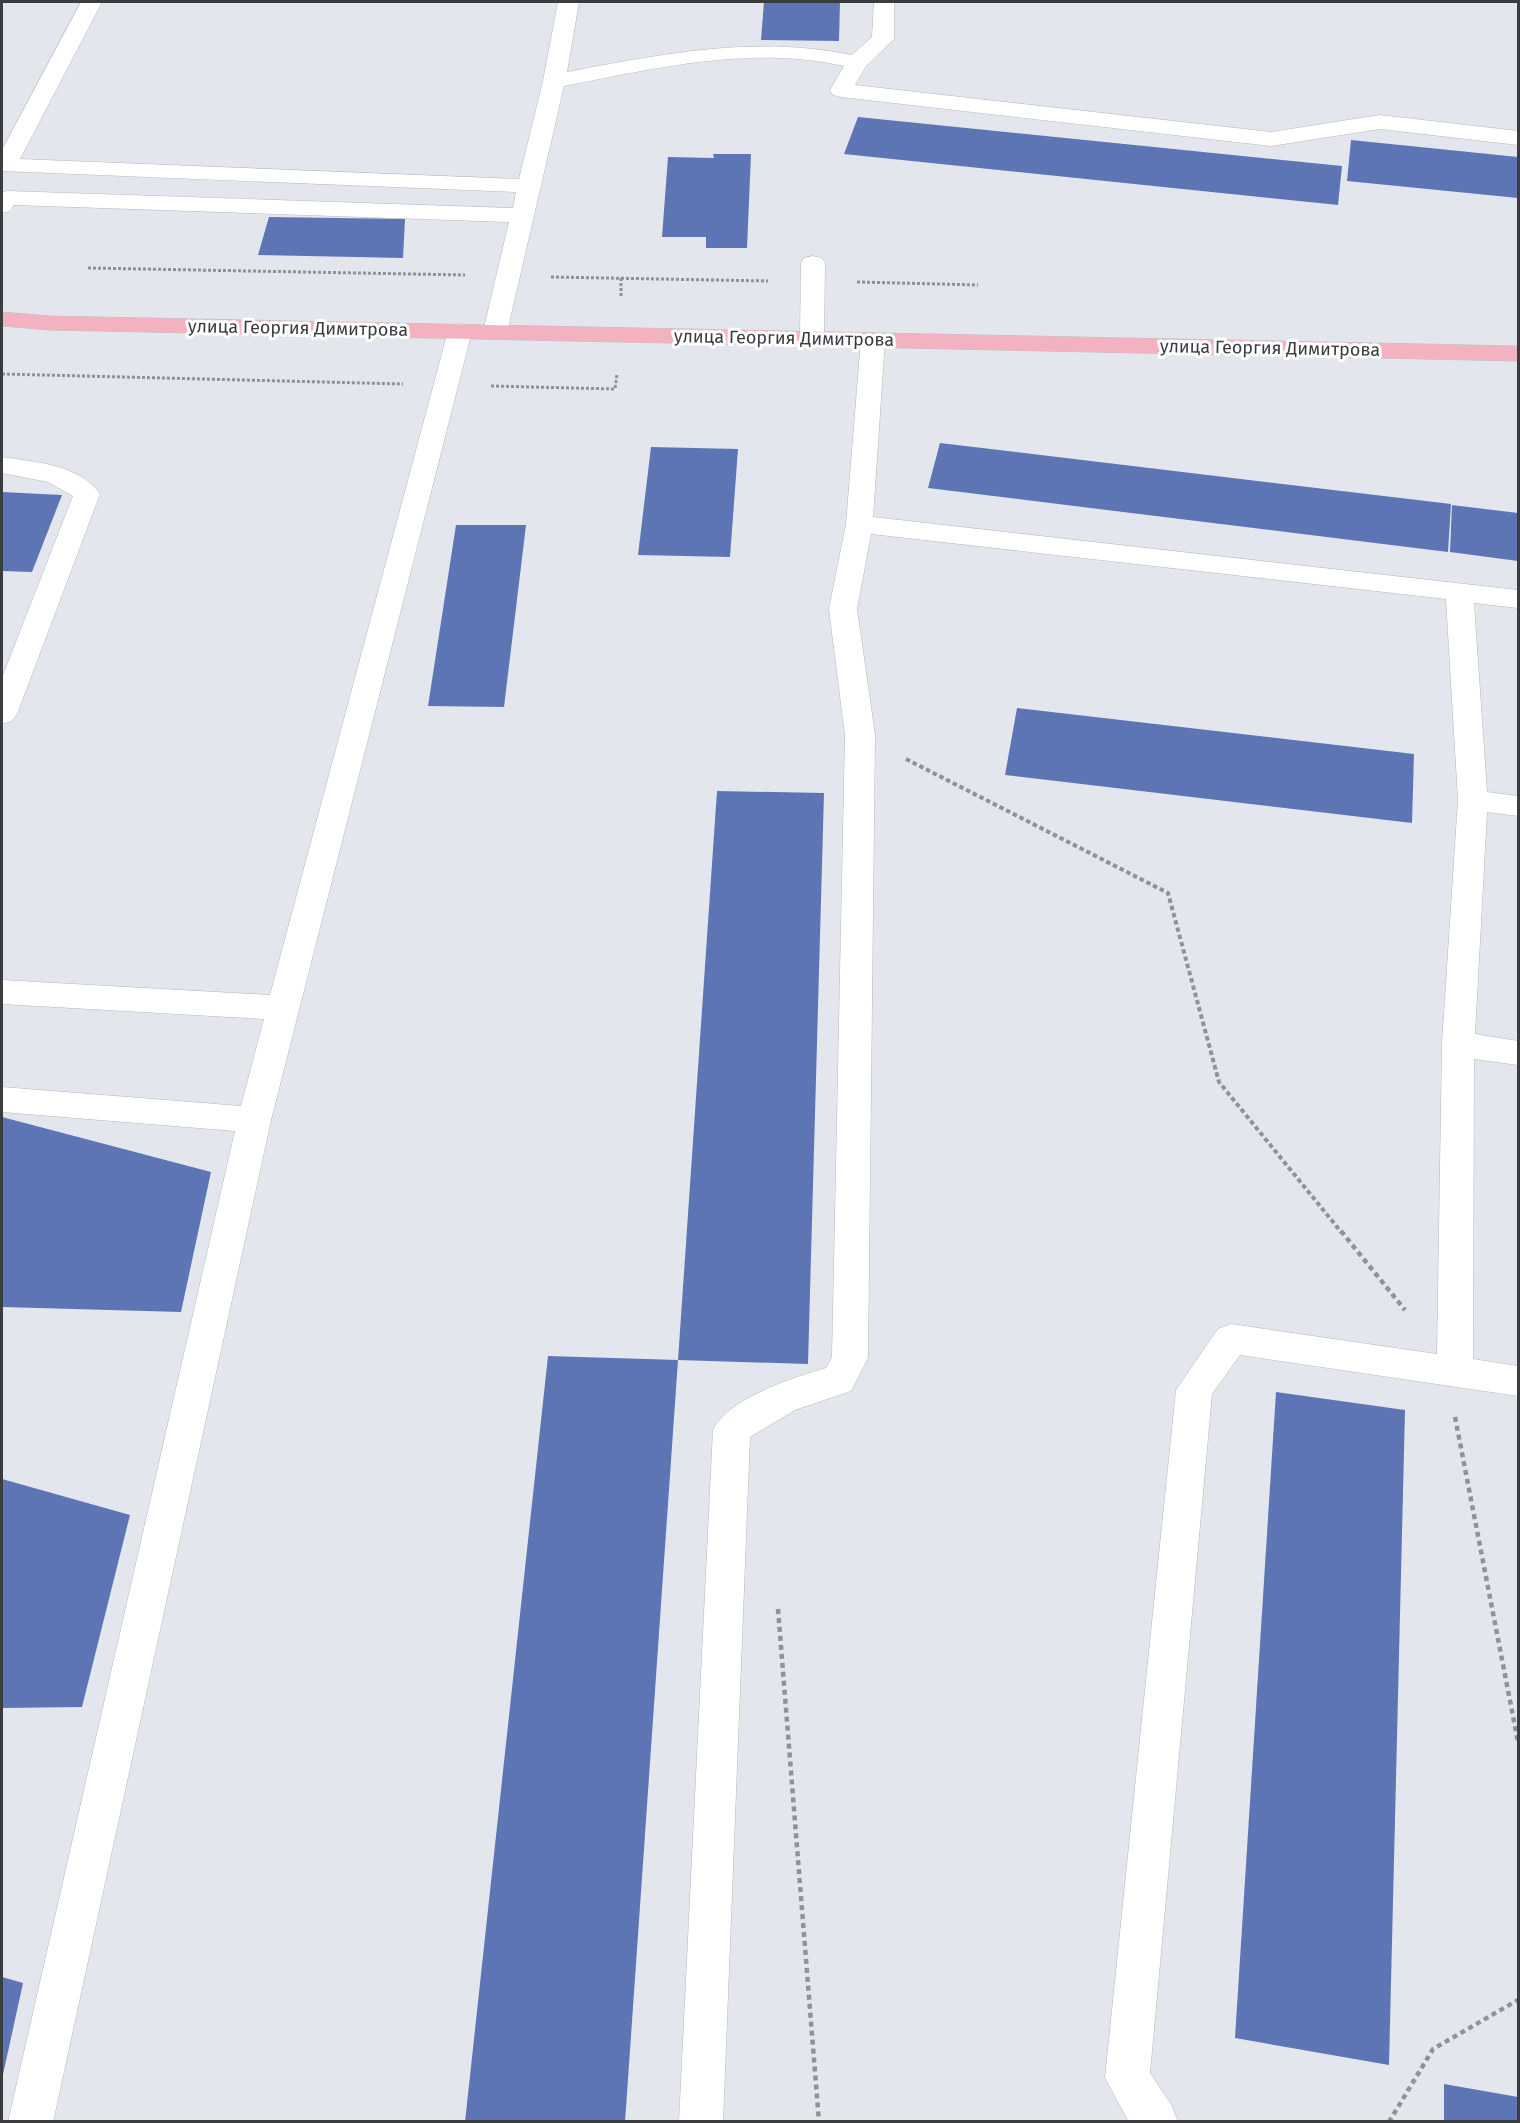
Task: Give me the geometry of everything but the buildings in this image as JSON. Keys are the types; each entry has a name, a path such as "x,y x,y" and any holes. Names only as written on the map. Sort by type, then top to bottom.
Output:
{"main road":[{"name":"улица Георгия Димитрова","path":"2,319 49,323 1518,354"},
{"name":"улица Георгия Димитрова","path":"2,326 49,323"}],"lane":[{"path":"91,2 5,165 529,186"},
{"path":"495,332 554,81 568,2"},
{"path":"884,2 883,39 857,62 841,90 1271,139 1380,122 1518,138"},
{"path":"554,81 672,59 758,52 807,53 857,62"},
{"path":"2,207 7,198 522,216"},
{"path":"812,339 813,263"},
{"path":"30,2121 254,1120 460,332"},
{"path":"702,2121 732,1430 761,1408 797,1391 838,1380 850,1358 860,735 843,609 859,525 873,340"},
{"path":"2,465 43,472 74,481 87,494 2,714"},
{"path":"859,525 1518,599"},
{"path":"1455,1371 1458,1044 1473,800 1459,592"},
{"path":"1473,800 1518,806"},
{"path":"2,992 283,1008"},
{"path":"1458,1044 1518,1053"},
{"path":"2,1099 254,1120"},
{"path":"1156,2121 1127,2078 1194,1389 1231,1339 1518,1381"}],"path":[{"path":"2,374 615,389 622,335 621,278"},
{"path":"860,735 1168,893 1219,1082 1455,1371 1455,1428 1518,1742"},
{"path":"777,1598 819,2121"},
{"path":"1389,2121 1433,2049 1518,2000"}]}
